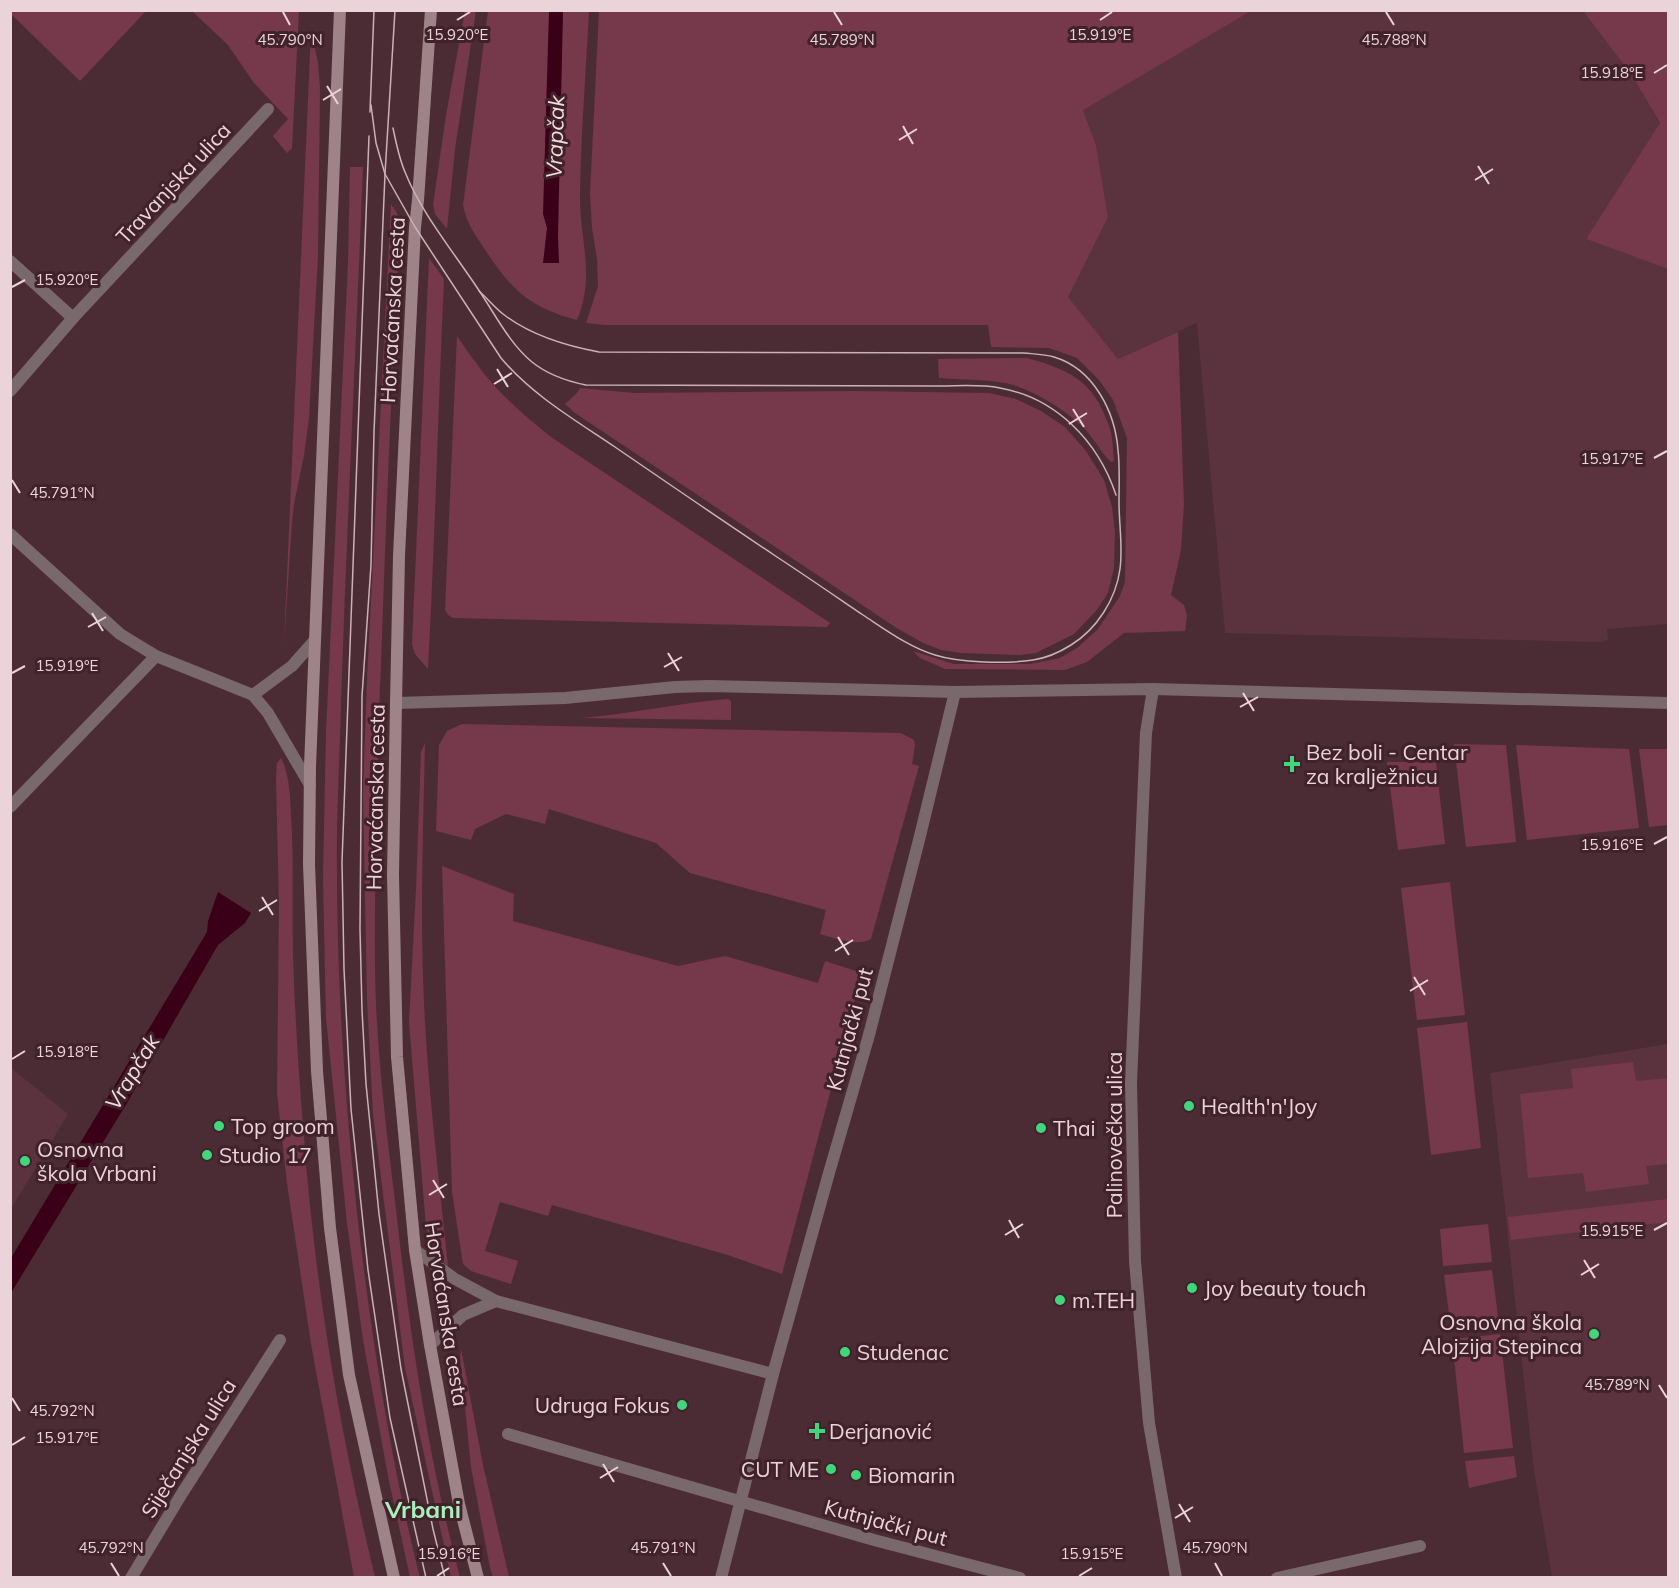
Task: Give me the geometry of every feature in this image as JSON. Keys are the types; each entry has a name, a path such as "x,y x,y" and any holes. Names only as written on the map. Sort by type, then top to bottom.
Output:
{"street":[{"path":"340,10 315,640 309,864 317,1071 330,1228 349,1375 394,1578"},
{"name":"Horvaćanska cesta","path":"431,10 415,227 400,544 393,874 397,1057 415,1250 459,1504 478,1578"},
{"name":"Travanjska ulica","path":"10,391 73,318 268,109"},
{"path":"10,261 73,318"},
{"path":"10,534 120,634 156,656 253,695 268,713 310,785"},
{"path":"253,695 292,666 315,640"},
{"path":"10,807 156,656"},
{"path":"396,703 566,698 708,686 955,692 1153,689 1668,703"},
{"name":"Palinovečka ulica","path":"1153,689 1146,733 1131,1083 1135,1262 1149,1422 1176,1578"},
{"name":"Kutnjački put","path":"721,1578 773,1374 869,1035 920,840 955,692"},
{"path":"415,1250 455,1279 496,1301 773,1374"},
{"path":"430,1344 463,1315 496,1301"},
{"name":"Siječanjska ulica","path":"131,1578 280,1340"},
{"path":"508,1434 741,1502"},
{"name":"Kutnjački put","path":"741,1502 1020,1578"},
{"path":"1277,1578 1420,1546"}],"shaded area":[{"path":"11,10 146,11 80,81"},
{"path":"192,11 299,11 292,148 287,153 273,136 288,119 254,83 228,45"},
{"path":"465,11 476,11 455,149 447,229 435,214 433,205 446,115"},
{"path":"488,11 589,11 580,193 586,272 583,304 577,320 547,310 514,287 495,265 464,212 463,205"},
{"path":"599,11 1251,11 1083,110 1096,145 1108,217 1068,297 1118,359 1178,332 1184,505 1181,550 1171,595 1184,605 1187,616 1185,631 1124,633 1087,662 1065,670 945,669 920,658 913,651 954,664 1030,664 1060,658 1077,648 1098,629 1120,596 1125,582 1127,438 1113,400 1099,380 1077,358 1049,348 991,347 988,325 604,325 586,323 598,286 590,193"},
{"path":"1251,11 1583,11 1631,74 1660,124 1586,239 1668,269 1668,624 1607,629 1608,640 1602,642 1225,633 1197,323 1118,359 1067,297 1108,217 1096,145 1083,109"},
{"path":"1583,11 1668,11 1668,269 1586,239 1660,123 1631,74"},
{"path":"311,31 318,63 320,88 318,255 309,418 292,522 284,644"},
{"path":"350,167 363,167 338,808 337,915 340,1000 357,1213 369,1305 382,1396 399,1488 420,1578 410,1577 389,1481 363,1340 347,1223 326,1018 323,879 326,732 348,262"},
{"path":"391,204 397,213 400,226 379,709 375,906 376,1004 386,1128 413,1343 438,1484 460,1577 451,1577 405,1368 373,1114 367,999 363,793"},
{"path":"429,258 444,279 428,669 415,654 412,644"},
{"path":"457,336 495,386 551,437 830,623 827,627 453,618 448,615 445,610"},
{"path":"1027,358 1074,376 1092,392 1110,429 1114,461 1111,462 1107,458 1086,430 1074,419 1036,394 1005,383 939,378 938,359"},
{"path":"580,388 634,393 856,391 989,393 1016,399 1041,411 1065,427 1086,451 1104,480 1112,507 1115,532 1114,568 1108,593 1096,611 1074,634 1036,653 1020,655 941,650 895,627 575,413 565,404"},
{"path":"728,699 731,701 731,720 581,718 691,703"},
{"path":"462,724 901,733 914,740 912,764 919,766 871,939 853,942 820,934 826,910 690,873 656,843 549,809 545,824 506,814 475,829 471,840 436,831 439,745 447,731"},
{"path":"425,743 422,906 424,1003 431,1102 448,1267 435,1248 426,1227 409,1022 421,752"},
{"path":"1454,744 1506,745 1516,842 1466,847"},
{"path":"1516,745 1629,749 1639,828 1527,840"},
{"path":"1639,749 1668,749 1668,825 1649,827"},
{"path":"281,758 288,779 290,801 296,1025 315,1249 340,1414 375,1577 354,1577 311,1344 287,1183 277,1093 279,906 276,777 277,763"},
{"path":"1387,762 1436,762 1445,844 1398,850"},
{"path":"442,866 514,894 513,921 678,966 725,956 818,983 825,961 856,971 861,976 782,1274 728,1255 552,1205 548,1216 500,1202 485,1251 518,1261 511,1284 471,1271 463,1264 452,1192"},
{"path":"1450,882 1465,1015 1417,1020 1401,888"},
{"path":"1467,1022 1481,1148 1431,1155 1417,1028"},
{"name":"Osnovna škola Alojzija Stepinca","path":"1668,1044 1668,1577 1552,1577 1534,1470 1490,1073"},
{"path":"1633,1062 1636,1081 1668,1078 1668,1164 1646,1166 1649,1184 1586,1192 1583,1173 1528,1178 1520,1094 1573,1088 1571,1069"},
{"name":"Osnovna škola Vrbani","path":"11,1068 68,1114 11,1209"},
{"path":"1668,1199 1668,1222 1511,1240 1508,1217"},
{"path":"1488,1224 1492,1262 1443,1266 1440,1229"},
{"path":"1492,1270 1499,1324 1451,1330 1444,1275"},
{"path":"1500,1334 1513,1448 1464,1453 1452,1339"},
{"path":"461,1349 483,1465 509,1577 493,1577 490,1568 471,1467"},
{"path":"1514,1456 1517,1477 1469,1488 1465,1461"}],"water":[{"name":"Vrapčak","path":"549,11 563,11 559,263 543,263 547,228 543,214"},
{"name":"Vrapčak","path":"218,892 251,913 245,923 218,945 127,1103 11,1293 11,1258 207,932 208,921"}],"tram line":[{"path":"370,112 374,10"},
{"path":"395,10 385,174 371,565 362,696 360,929 362,1010 366,1084 379,1214 401,1369 445,1578"},
{"path":"371,105 376,143 385,174 415,227 501,358 513,371 526,384 570,417 863,615 925,652 945,658 970,661 1010,662 1038,659 1067,648 1089,631 1110,602 1118,580 1121,561 1119,463 1116,436 1107,407 1100,394 1080,371 1068,363 1050,356 1024,353 599,352 561,343 525,328 503,314 479,291"},
{"path":"393,128 405,172 429,218 510,338 524,355 551,374 586,385 985,386 1000,388 1039,401 1072,425 1098,457 1116,495"},
{"path":"369,136 342,862 344,969 351,1109 368,1270 390,1418 426,1578"}],"place":[{"name":"Bez boli - Centar za kralježnicu","path":"1292,764"},
{"name":"Health'n'Joy","path":"1189,1106"},
{"name":"Top groom","path":"219,1126"},
{"name":"Thai","path":"1041,1128"},
{"name":"Studio 17","path":"207,1155"},
{"name":"Osnovna škola Vrbani","path":"25,1161"},
{"name":"Joy beauty touch","path":"1192,1288"},
{"name":"m.TEH","path":"1060,1300"},
{"name":"Osnovna škola Alojzija Stepinca","path":"1594,1334"},
{"name":"Studenac","path":"845,1352"},
{"name":"Udruga Fokus","path":"682,1405"},
{"name":"Derjanović","path":"817,1431"},
{"name":"CUT ME","path":"831,1469"},
{"name":"Biomarin","path":"856,1475"}],"district":[{"name":"Vrbani","path":"423,1509"}]}
